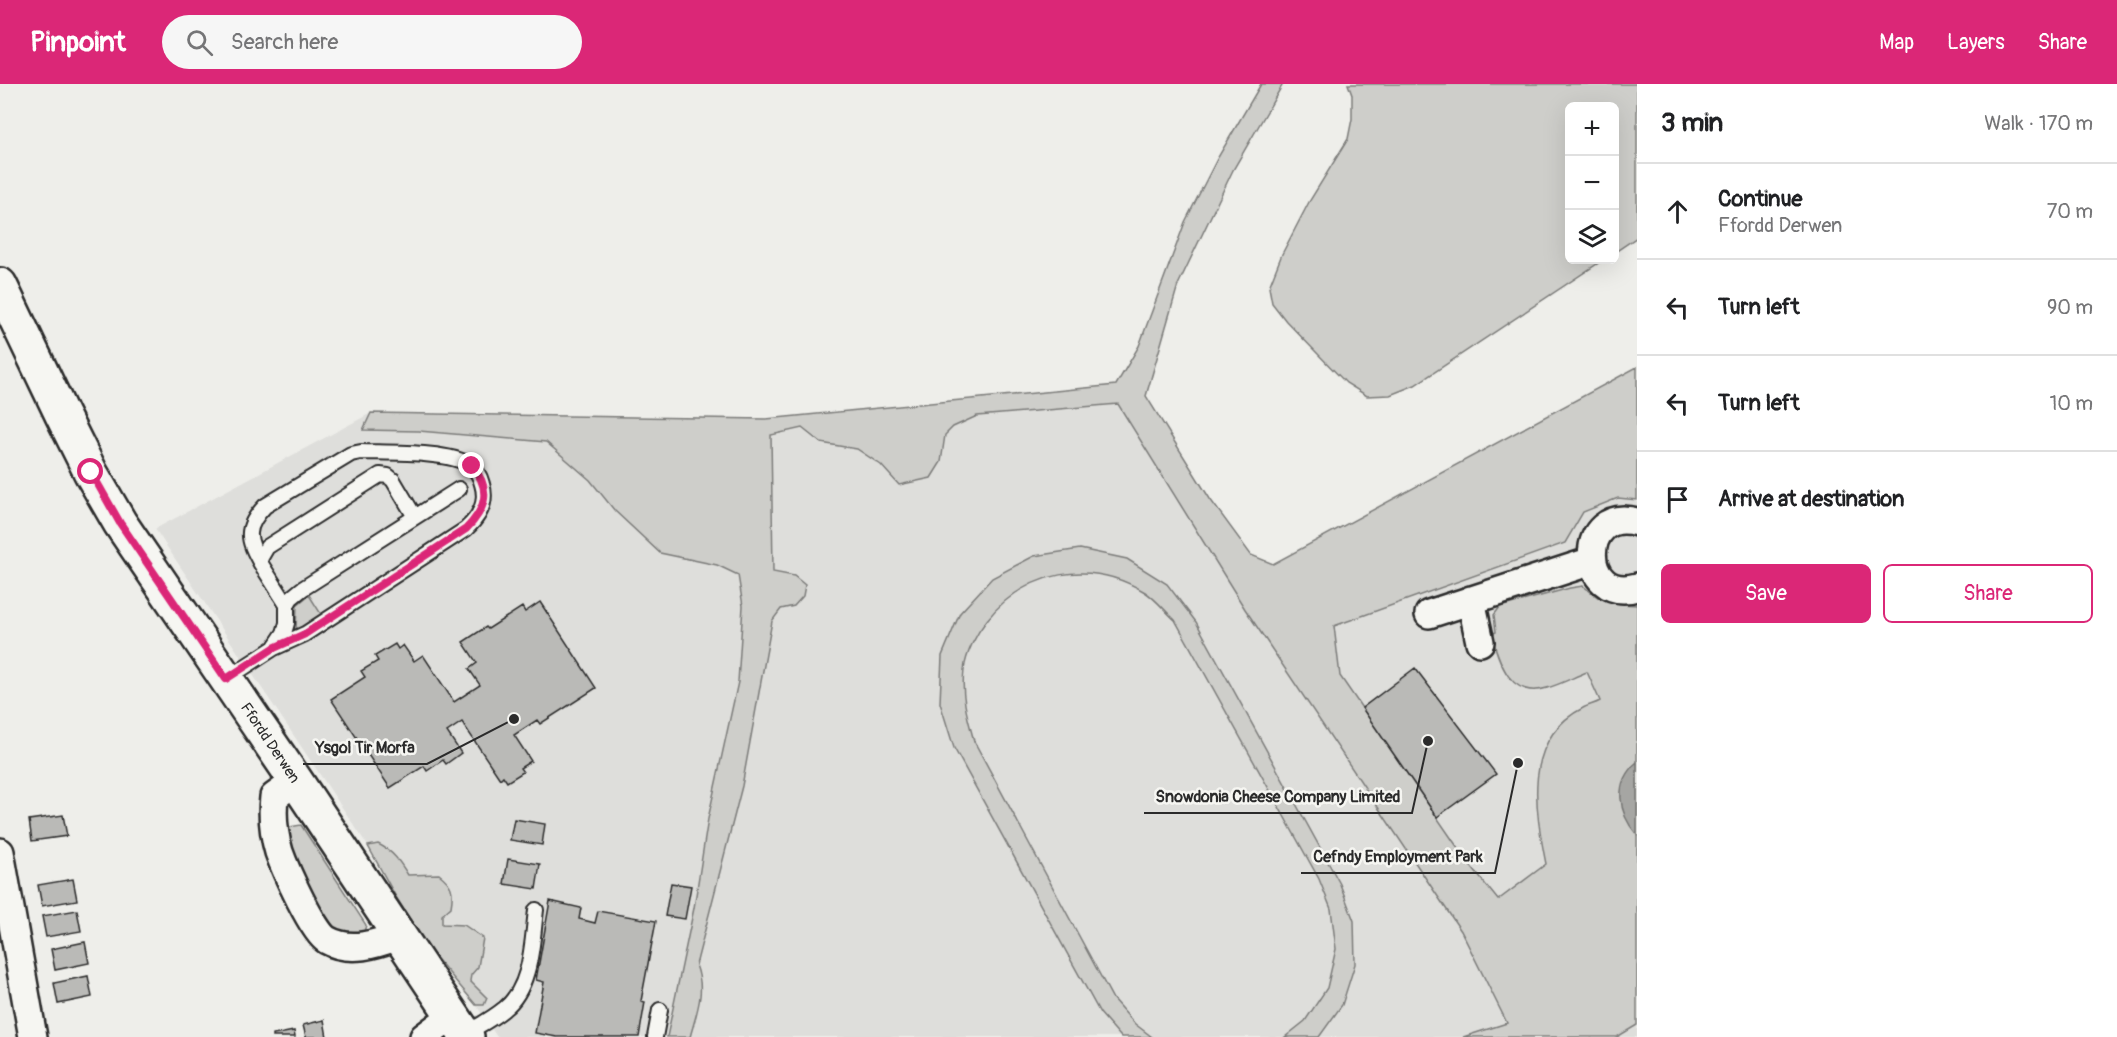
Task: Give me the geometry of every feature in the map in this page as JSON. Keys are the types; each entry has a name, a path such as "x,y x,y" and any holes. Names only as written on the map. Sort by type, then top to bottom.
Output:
{"street":[{"name":"Ffordd Derwen","path":"2,295 97,483 120,523 461,1029"},
{"path":"1637,522 1623,520 1612,523 1602,529 1591,549 1592,561 1603,580 1623,589 1637,587"},
{"path":"1429,614 1592,561"},
{"path":"1471,600 1480,642"},
{"path":"296,781 274,797 272,814 279,852 315,928 326,940 358,947 398,936"},
{"path":"0,852 33,1037"},
{"path":"424,1037 461,1029"}],"lane":[{"path":"226,679 274,648 305,634 466,529 481,513 484,490 480,475 472,466 451,457 361,452 351,454 265,506 255,516 249,539 261,564 287,605"},
{"path":"261,564 260,559 267,547 380,475 388,476 393,480 415,517"},
{"path":"274,648 284,633 287,623 287,605 291,598 459,489"},
{"path":"461,1029 506,1009 519,992 527,973 536,910"},
{"path":"655,1037 660,1010"}],"shaded area":[{"path":"1261,84 1283,84 1233,170 1178,285 1146,396 1210,499 1251,555 1273,564 1637,367 1637,500 1618,498 1583,512 1565,543 1334,626 1340,676 1469,864 1498,900 1546,864 1537,799 1542,756 1550,738 1563,721 1583,708 1600,701 1587,672 1547,688 1534,690 1515,683 1502,666 1494,645 1491,634 1496,632 1494,615 1500,607 1583,586 1599,598 1620,604 1637,605 1637,1025 1617,1037 1463,1037 1507,1023 1461,931 1245,609 1118,404 977,416 953,427 945,435 941,462 931,478 899,485 881,465 857,449 821,443 802,428 771,435 773,572 794,576 805,585 803,596 794,606 781,609 772,621 742,786 696,965 700,992 698,1010 690,1037 667,1037 694,908 708,819 738,682 743,606 738,575 717,565 660,553 615,511 590,480 546,442 419,431 363,430 371,413 766,419 1116,385 1139,346 1185,222 1217,159"},
{"path":"1348,84 1637,84 1637,237 1619,249 1619,102 1565,102 1565,264 1597,264 1415,385 1390,395 1367,396 1346,383 1286,321 1272,303 1269,287 1282,254 1309,202 1348,139 1352,119 1352,95"},
{"path":"1119,404 1245,609 1461,931 1508,1023 1463,1037 690,1037 699,1007 701,978 696,965 742,786 772,621 781,609 794,606 803,596 805,585 794,576 773,573 771,434 802,428 821,443 857,449 881,465 899,485 941,462 945,435 953,427 977,416"},
{"path":"371,413 608,420 768,578 672,1037 497,1037 476,1005 428,948 368,846 155,529"},
{"path":"1618,498 1637,500 1637,1037 1555,1037 1497,900 1469,864 1340,676 1334,626 1565,543 1583,512"},
{"path":"1080,549 1127,559 1167,584 1196,622 1340,884 1354,921 1355,964 1342,1005 1319,1037 1285,1037 1305,1021 1327,988 1336,949 1331,909 1319,879 1175,620 1149,595 1124,581 1103,575 1081,573 1060,575 1020,590 1003,603 975,637 965,664 963,689 974,741 1113,999 1135,1024 1152,1037 1121,1037 1100,1013 954,748 940,703 942,656 960,613 992,578 1034,556"},
{"path":"309,595 321,614 296,631 297,605"},
{"path":"1637,762 1637,835 1622,808 1621,788 1629,770"},
{"path":"301,825 366,925 364,932 347,936 320,921 283,828"},
{"path":"378,844 392,853 408,875 439,874 447,881 452,892 451,907 442,915 442,924 464,925 483,938 478,967 471,975 470,981 487,998 484,1005 476,1005 428,948 368,846"}],"building":[{"path":"540,602 596,688 540,724 537,720 514,735 531,761 520,768 523,772 507,782 503,776 500,779 462,722 447,732 461,753 446,764 443,760 427,771 424,766 390,788 331,699 365,677 361,671 378,661 375,656 395,644 398,649 403,645 414,661 423,655 454,702 480,685 469,669 477,663 463,642 522,607 525,612"},
{"path":"1415,668 1496,774 1437,817 1362,708"},
{"path":"63,815 67,836 32,841 29,820"},
{"path":"514,819 545,824 542,845 510,840"},
{"path":"508,859 540,864 536,889 504,884"},
{"path":"73,879 77,900 42,906 38,885"},
{"path":"671,883 691,886 685,919 665,916"},
{"path":"550,901 581,908 579,919 595,923 598,911 656,921 641,1001 645,1002 639,1037 557,1037 535,1033 544,982 536,980"},
{"path":"77,910 81,931 46,937 42,916"},
{"path":"85,942 89,963 55,970 51,949"},
{"path":"88,976 92,997 58,1004 54,983"},
{"path":"324,1020 327,1037 306,1037 303,1025"},
{"path":"294,1031 295,1037 273,1037 273,1035"}],"place":[{"name":"Ysgol Tir Morfa","path":"514,719"},
{"name":"Snowdonia Cheese Company Limited","path":"1428,741"},
{"name":"Cefndy Employment Park","path":"1518,763"}],"route":[{"path":"91,472 120,523 226,679 274,648 305,634 466,529 481,513 483,501 484,490 480,475 472,466"}]}
